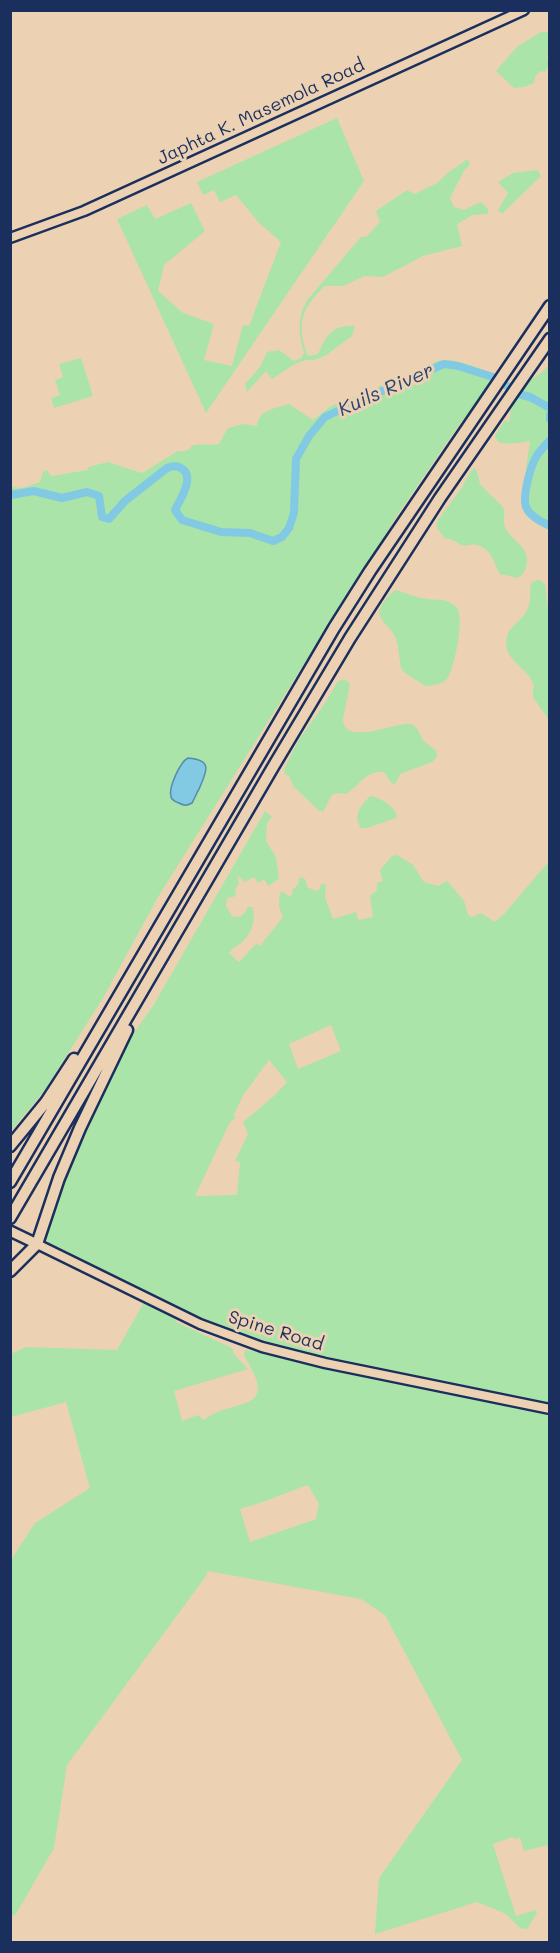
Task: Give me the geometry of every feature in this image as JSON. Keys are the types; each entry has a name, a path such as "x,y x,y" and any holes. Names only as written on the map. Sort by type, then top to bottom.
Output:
{"highway":[{"path":"10,1182 334,628 549,306"},
{"path":"10,1218 350,638 440,498 549,339"},
{"path":"10,1146 46,1102 137,957 149,944"},
{"path":"10,1271 37,1244 59,1178 80,1128 166,952"}],"main road":[{"name":"Japhta K. Masemola Road","path":"10,238 84,211 524,10"},
{"name":"Spine Road","path":"13,1232 200,1324 262,1347 316,1361 549,1409"}],"green space":[{"path":"541,32 549,32 547,57 549,65 545,72 540,71 535,77 534,83 514,88 496,71 517,47"},
{"path":"337,118 364,181 206,413 117,219 147,205 155,219 191,203 205,231 164,265 158,291 183,313 214,324 204,360 232,366 243,325 249,326 281,242 259,223 236,195 220,202 214,190 203,195 197,182"},
{"path":"468,159 470,164 450,198 454,207 464,210 481,202 488,209 488,214 473,215 457,224 462,246 423,256 383,277 365,276 343,286 325,286 311,302 303,318 302,335 308,356 318,354 327,337 335,329 355,326 352,336 325,356 293,365 272,379 266,371 247,392 245,384 260,367 267,352 279,350 294,361 301,358 304,353 300,319 304,306 361,237 366,237 380,222 376,211 407,190 415,194 437,183"},
{"path":"538,170 541,176 502,214 498,210 508,193 498,182 513,173"},
{"path":"81,358 93,396 54,408 51,398 60,395 55,380 63,377 59,364"},
{"path":"450,360 480,369 494,381 459,425 400,511 158,897 103,998 45,1090 11,1131 11,487 22,488 40,482 43,472 47,470 51,476 88,470 88,467 108,462 142,473 178,451 186,451 191,446 219,444 228,428 244,424 257,426 261,416 273,408 289,404 313,420 331,406 437,361"},
{"path":"549,365 549,526 533,516 526,505 526,491 531,473 526,469 530,441 502,443 498,442 495,436 505,420 509,422 518,391"},
{"path":"475,468 481,485 503,507 506,529 526,554 526,567 518,578 500,574 492,557 482,547 464,545 444,538 436,526 470,472"},
{"path":"537,580 545,584 549,616 549,720 533,697 534,687 530,677 511,656 506,644 509,632 529,607 531,583"},
{"path":"396,590 449,602 457,608 460,622 458,644 450,674 442,682 425,686 401,668 394,634 379,613 383,603"},
{"path":"338,681 348,681 350,685 343,719 346,727 360,732 410,724 417,729 424,741 437,752 437,755 432,762 400,774 396,783 392,784 384,772 373,773 346,794 332,795 323,812 293,786 284,769 298,741"},
{"path":"370,796 390,805 397,815 396,818 361,828 357,819 358,815"},
{"path":"265,811 272,817 267,823 266,841 276,857 279,879 268,886 264,879 258,883 254,877 245,882 237,875 239,883 235,890 236,896 227,898 226,906 235,917 242,915 248,907 252,907 254,917 248,936 229,953 239,962 254,946 257,944 260,946 283,917 279,904 281,891 289,896 292,895 301,877 305,879 307,887 316,891 319,890 321,884 326,884 325,897 333,919 356,912 358,920 373,917 370,896 377,890 377,883 383,881 380,870 392,856 397,855 413,865 424,882 438,886 447,881 464,901 469,916 481,913 495,922 549,861 549,1404 304,1353 217,1326 51,1246 44,1238 62,1180 120,1052 153,1006","holes":["331,1025 341,1051 298,1069 289,1044","269,1060 287,1082 243,1122 248,1134 235,1161 240,1162 237,1195 195,1196 230,1122 236,1118 233,1116 244,1094"]},
{"path":"144,1302 175,1317 176,1322 232,1348 234,1354 248,1369 174,1391 182,1421 198,1415 204,1420 216,1413 249,1402 256,1396 258,1388 244,1356 245,1350 549,1414 549,1852 547,1845 524,1851 520,1838 514,1839 513,1837 493,1844 516,1916 536,1910 537,1913 527,1929 520,1928 506,1914 477,1902 375,1934 379,1878 462,1760 385,1615 361,1599 208,1571 67,1765 54,1848 16,1914 11,1917 11,1560 35,1523 90,1488 66,1402 11,1417 11,1354 26,1347 117,1350","holes":["308,1485 319,1504 316,1519 250,1542 240,1509"]}],"water":[{"path":"188,758 205,764 206,772 192,803 186,805 173,800 171,793 178,770"}],"waterway":[{"name":"Kuils River","path":"10,495 34,491 62,498 87,492 99,496 102,517 109,519 125,501 167,468 177,466 185,472 187,477 186,488 175,510 182,520 221,532 250,533 273,541 282,537 289,528 294,513 296,459 309,436 325,417 444,364 493,377 522,395 550,408"},
{"name":"Kuils River","path":"550,440 533,464 525,499 525,505 531,514 550,526"}]}
